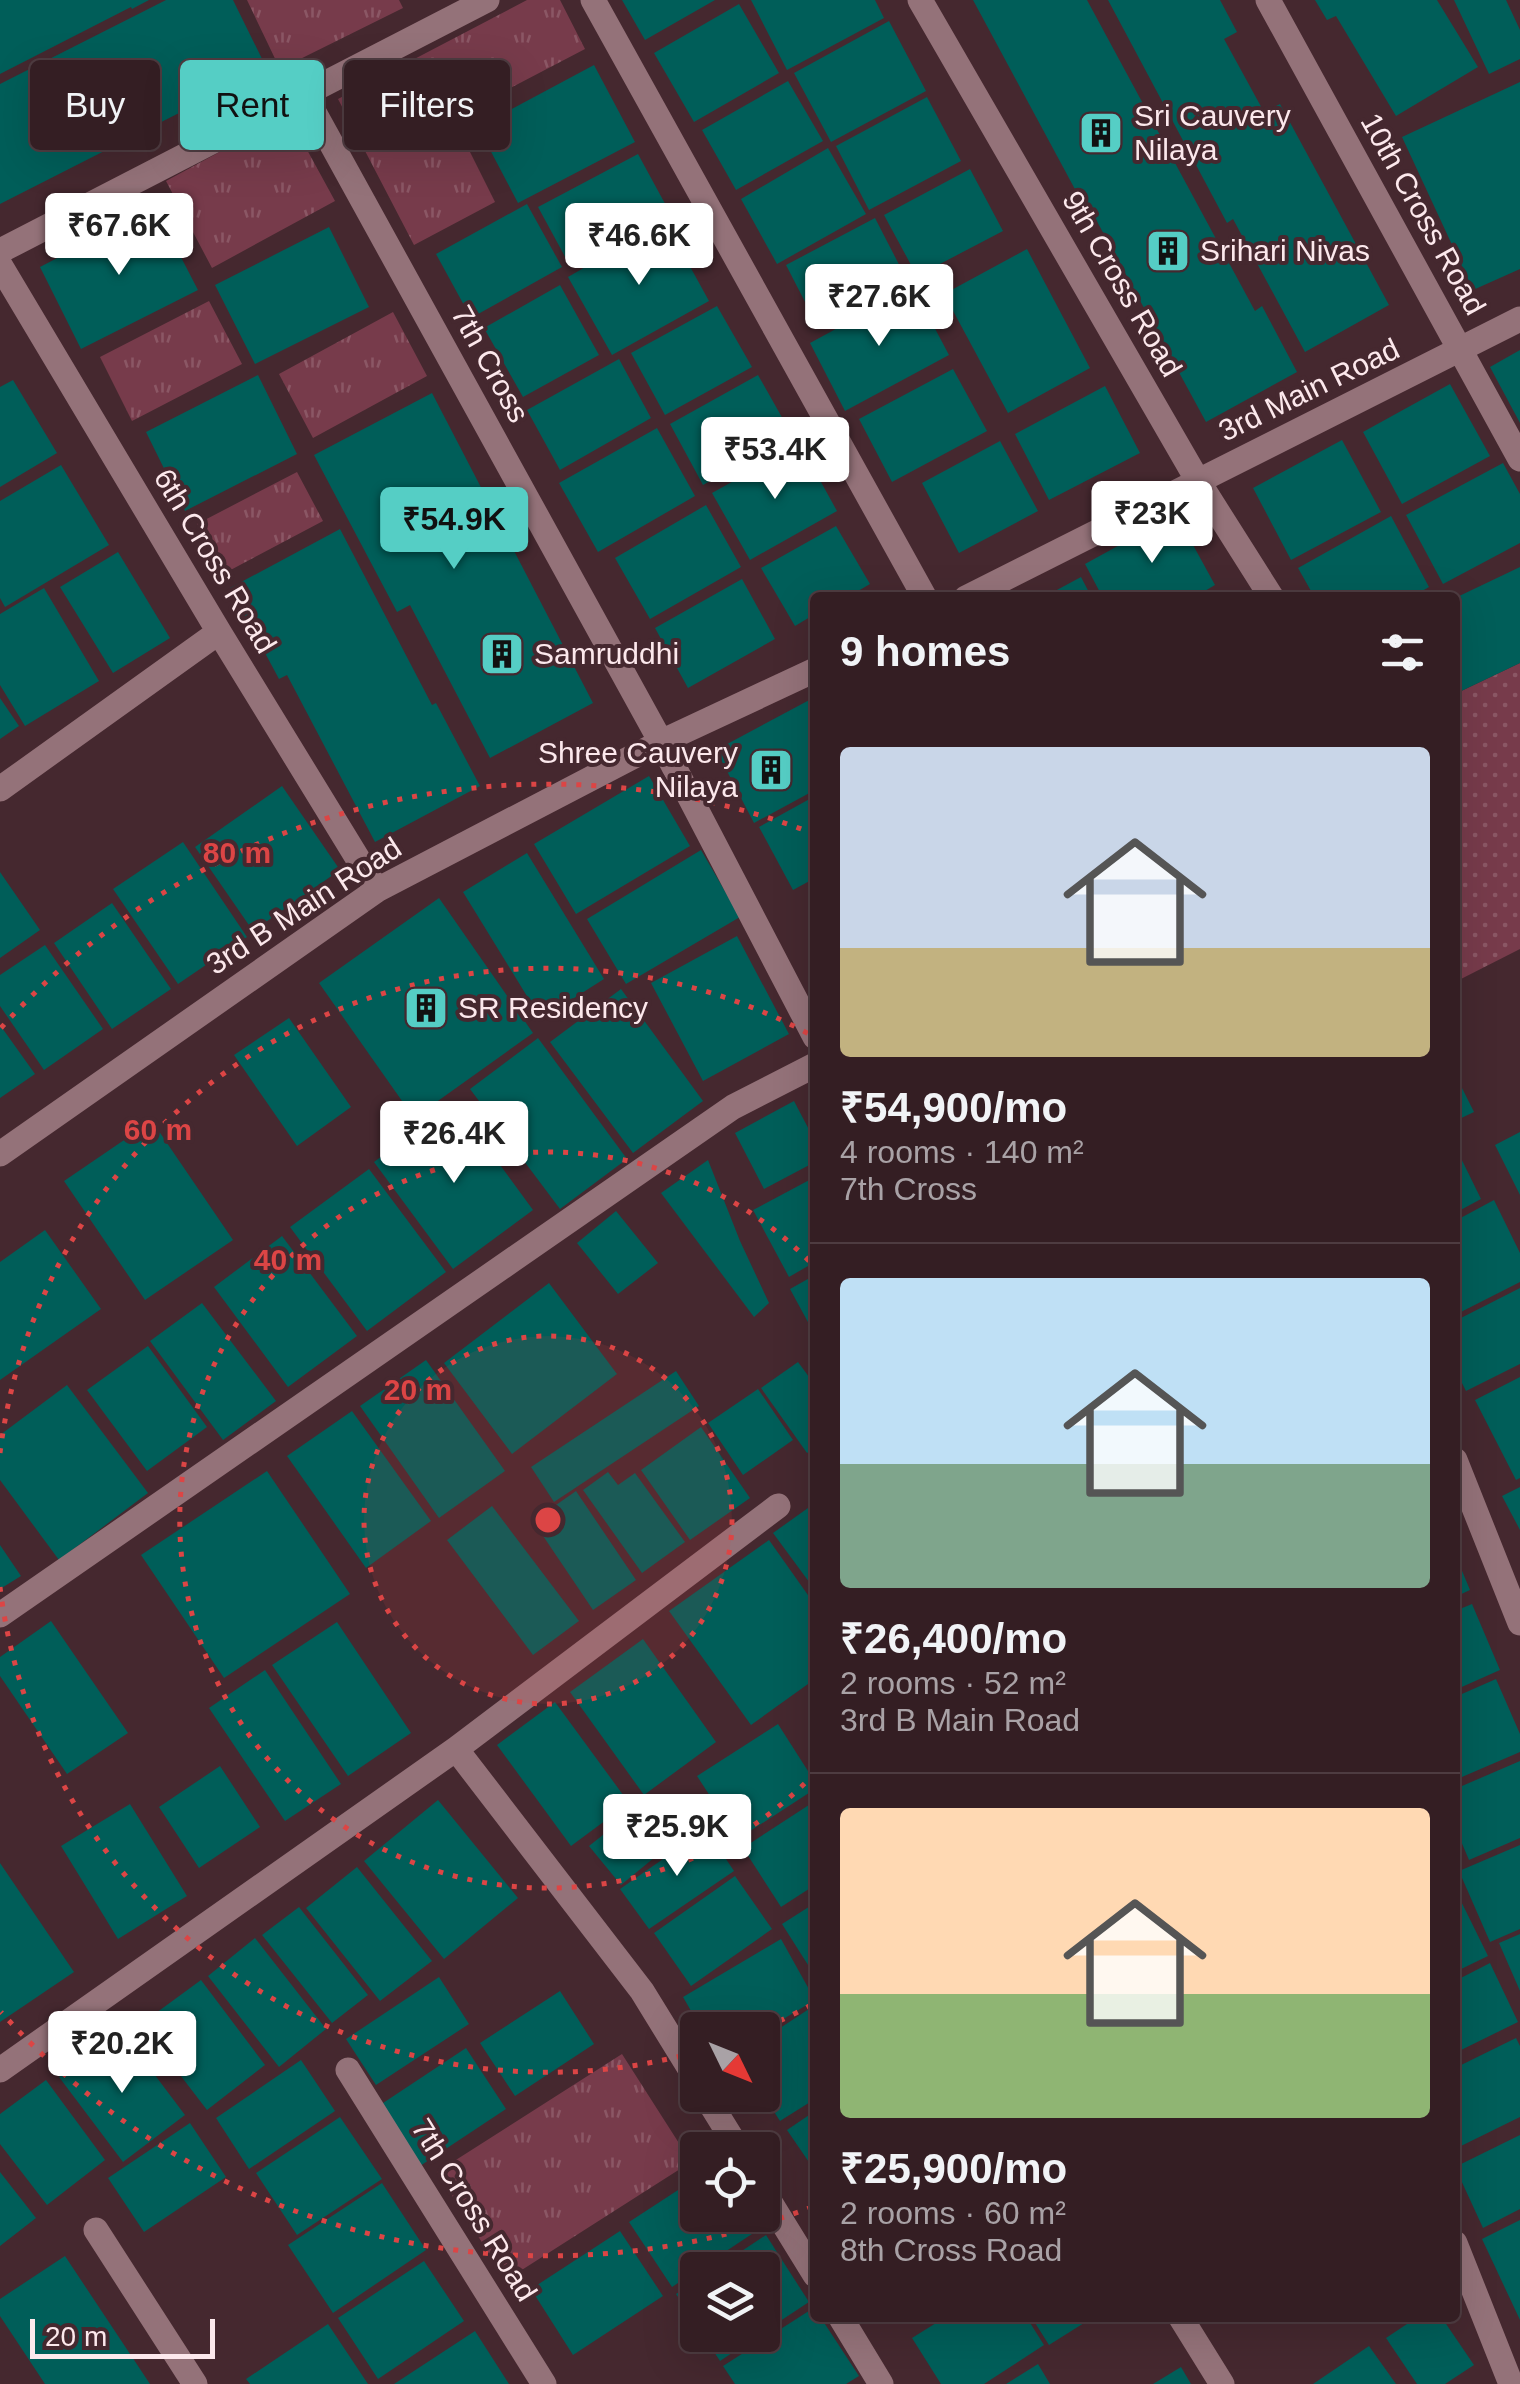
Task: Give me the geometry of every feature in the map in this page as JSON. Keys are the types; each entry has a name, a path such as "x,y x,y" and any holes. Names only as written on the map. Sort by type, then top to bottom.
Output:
{"street":[{"path":"324,84 487,0"},
{"path":"593,0 922,592"},
{"name":"9th Cross Road","path":"920,0 1198,481 1268,592"},
{"name":"10th Cross Road","path":"1268,0 1520,459"},
{"name":"7th Cross","path":"324,130 662,742 810,1028"},
{"path":"0,251 196,150"},
{"name":"6th Cross Road","path":"0,265 377,890"},
{"name":"3rd Main Road","path":"978,592 1520,320"},
{"path":"0,789 219,632"},
{"path":"662,742 810,672"},
{"name":"3rd B Main Road","path":"0,1154 377,890 662,742"},
{"path":"0,1614 733,1107 810,1068"},
{"path":"1460,1472 1520,1622"},
{"path":"0,2070 456,1749 778,1506"},
{"path":"456,1749 642,1990 680,2052"},
{"name":"7th Cross Road","path":"348,2070 544,2384"},
{"path":"780,2218 810,2267"},
{"path":"96,2230 195,2384"},
{"path":"1460,2255 1516,2384"},
{"path":"843,2322 881,2384"},
{"path":"1183,2322 1222,2384"}],"green space":[{"path":"247,0 399,0 403,8 298,60 276,60"},
{"path":"527,0 560,0 585,49 510,88 510,60 412,60"},
{"path":"223,150 307,150 335,201 212,268 166,181"},
{"path":"365,150 469,150 495,202 414,245"},
{"path":"209,301 242,364 132,421 100,357"},
{"path":"393,312 427,376 313,438 279,374"},
{"path":"297,472 323,521 223,574 197,524"},
{"path":"1520,663 1520,949 1460,979 1460,692"},
{"path":"622,2054 680,2145 680,2169 506,2280 437,2172"}],"building":[{"path":"0,0 149,0 0,74"},
{"path":"166,0 233,0 263,60 180,60 180,113 160,123 160,60 47,60"},
{"path":"622,0 715,0 645,40"},
{"path":"751,0 875,0 884,18 787,70"},
{"path":"973,0 1087,0 1255,311 1262,306 1297,372 1206,422"},
{"path":"1108,0 1220,0 1237,32 1224,39 1264,112 1280,104 1389,305 1305,352 1233,219 1227,223"},
{"path":"1315,0 1437,0 1478,67 1396,116 1336,16 1327,20"},
{"path":"1454,0 1506,0 1520,30 1520,59 1489,74"},
{"path":"739,4 779,73 694,122 654,53"},
{"path":"889,21 926,91 831,142 794,73"},
{"path":"594,65 635,142 518,203 490,150 510,150 510,110"},
{"path":"30,69 30,150 106,150 0,204 0,84"},
{"path":"788,81 823,141 736,190 702,130"},
{"path":"1520,82 1520,269 1473,290 1402,137"},
{"path":"927,97 961,161 869,210 836,146"},
{"path":"828,148 866,214 777,264 741,199"},
{"path":"638,154 669,211 569,264 538,207"},
{"path":"970,169 1003,231 917,276 884,215"},
{"path":"527,204 562,267 471,318 436,254"},
{"path":"155,207 198,290 81,349 40,267"},
{"path":"875,218 907,280 818,327 786,265"},
{"path":"665,221 709,301 612,355 568,277"},
{"path":"329,227 369,307 255,364 215,285"},
{"path":"1027,249 1090,368 1008,413 944,294"},
{"path":"560,285 599,355 523,397 484,328"},
{"path":"913,287 949,355 845,411 810,343"},
{"path":"717,306 752,367 665,415 631,353"},
{"path":"1520,350 1520,423 1490,367"},
{"path":"619,359 651,418 560,470 527,410"},
{"path":"953,369 987,431 892,482 859,419"},
{"path":"258,375 297,454 185,511 146,432"},
{"path":"758,375 792,435 703,485 670,424"},
{"path":"13,380 57,453 0,487 0,387"},
{"path":"1450,384 1490,456 1402,504 1363,432"},
{"path":"1105,386 1140,453 1049,500 1015,434"},
{"path":"432,393 593,703 490,758 410,605 397,612 314,455"},
{"path":"657,428 695,496 598,552 559,483"},
{"path":"1342,440 1381,512 1291,560 1253,488"},
{"path":"1000,441 1038,511 959,553 922,483"},
{"path":"800,444 837,511 750,560 712,493"},
{"path":"1503,463 1520,494 1520,543 1443,584 1406,515"},
{"path":"61,465 109,545 5,607 0,598 0,501"},
{"path":"706,505 741,567 650,619 615,558"},
{"path":"1176,514 1215,585 1203,592 1100,592 1085,564"},
{"path":"1391,516 1429,587 1420,592 1312,592 1298,568"},
{"path":"836,526 870,584 856,592 810,592 810,617 795,626 761,568"},
{"path":"340,529 432,705 436,703 480,786 375,842 287,675 279,679 230,588"},
{"path":"118,552 170,638 113,673 60,587"},
{"path":"1520,567 1520,663 1460,692 1460,596"},
{"path":"1081,577 1089,592 1053,592"},
{"path":"742,579 775,639 688,688 655,628"},
{"path":"44,588 99,681 25,726 0,685 0,614"},
{"path":"0,698 19,726 0,739"},
{"name":"Shree Cauvery Nilaya","path":"810,700 810,793 754,823 716,750"},
{"path":"649,776 690,846 576,914 534,844"},
{"path":"282,786 340,870 253,931 195,847"},
{"path":"810,799 810,881 793,890 759,827"},
{"path":"183,842 247,937 178,984 113,889"},
{"path":"701,850 740,917 626,984 587,919"},
{"path":"527,853 604,979 541,1019 463,892"},
{"path":"0,872 40,930 0,958"},
{"name":"SR Residency","path":"439,898 533,1033 414,1118 319,983"},
{"path":"112,903 171,989 112,1029 54,943"},
{"path":"737,936 789,1034 703,1081 651,983"},
{"path":"45,945 103,1029 44,1070 0,1006 0,975"},
{"path":"621,989 703,1101 633,1153 550,1042"},
{"path":"289,1018 351,1107 297,1146 234,1055"},
{"path":"0,1025 35,1074 0,1098"},
{"path":"538,1038 627,1159 560,1209 470,1089"},
{"path":"1460,1084 1474,1112 1460,1119"},
{"path":"794,1101 810,1131 810,1165 764,1189 735,1133"},
{"path":"454,1102 533,1210 453,1269 374,1162"},
{"path":"152,1121 233,1240 145,1300 64,1181"},
{"path":"1520,1132 1520,1195 1495,1145"},
{"path":"1460,1156 1481,1199 1460,1210"},
{"path":"708,1160 769,1303 754,1317 661,1193"},
{"path":"369,1169 446,1272 367,1331 290,1227"},
{"path":"810,1180 810,1265 789,1277 753,1210"},
{"path":"1494,1200 1520,1253 1520,1282 1460,1312 1460,1218"},
{"path":"616,1211 658,1263 618,1294 577,1243"},
{"path":"45,1230 101,1309 0,1380 0,1262"},
{"path":"282,1236 357,1336 288,1387 214,1287"},
{"path":"810,1278 810,1326 790,1289"},
{"path":"549,1283 617,1374 512,1454 444,1363"},
{"path":"1520,1288 1520,1364 1466,1391 1460,1379 1460,1318"},
{"path":"202,1303 276,1401 223,1440 150,1341"},
{"path":"148,1346 207,1427 147,1471 87,1390"},
{"path":"426,1360 505,1471 439,1518 360,1406"},
{"path":"798,1362 810,1378 810,1451 807,1453 761,1388"},
{"path":"676,1371 699,1406 554,1502 531,1467"},
{"path":"1520,1377 1520,1478 1516,1480 1475,1400"},
{"path":"67,1385 148,1493 59,1560 0,1480 0,1435"},
{"path":"758,1389 793,1440 743,1475 708,1423"},
{"path":"352,1411 431,1521 366,1568 287,1456"},
{"path":"701,1427 750,1498 690,1540 641,1470"},
{"path":"267,1471 350,1594 224,1678 141,1555"},
{"path":"608,1472 618,1485 635,1473 685,1542 642,1573 583,1490"},
{"path":"1520,1487 1520,1530 1502,1496"},
{"path":"576,1491 636,1580 593,1610 533,1521"},
{"path":"492,1506 579,1621 533,1655 447,1540"},
{"path":"810,1507 810,1583 773,1533"},
{"path":"769,1540 810,1598 810,1683 751,1725 669,1611"},
{"path":"0,1545 21,1576 0,1589"},
{"path":"1460,1566 1470,1590 1460,1595"},
{"path":"1472,1604 1500,1670 1460,1688 1460,1609"},
{"path":"51,1621 128,1733 67,1774 0,1676 0,1657"},
{"path":"337,1622 411,1733 348,1776 272,1665"},
{"path":"643,1639 716,1742 644,1795 570,1692"},
{"path":"265,1670 341,1784 285,1821 209,1708"},
{"path":"1496,1679 1520,1734 1520,1752 1460,1778 1460,1695"},
{"path":"555,1702 629,1803 571,1846 497,1745"},
{"path":"778,1724 810,1774 810,1792 738,1839 697,1776"},
{"path":"1520,1761 1520,1838 1469,1860 1460,1839 1460,1787"},
{"path":"220,1766 260,1827 199,1868 159,1807"},
{"path":"438,1800 518,1898 444,1959 364,1861"},
{"path":"647,1800 677,1839 621,1885 589,1846"},
{"path":"130,1804 187,1896 118,1939 61,1846"},
{"path":"810,1804 810,1888 781,1907 743,1848"},
{"path":"706,1829 734,1871 649,1929 620,1889"},
{"path":"1520,1845 1520,1929 1490,1942 1460,1871"},
{"path":"0,1863 74,1972 0,2022"},
{"path":"357,1867 432,1961 380,2001 306,1908"},
{"path":"735,1876 772,1929 691,1986 654,1933"},
{"path":"1460,1899 1488,1956 1460,1970"},
{"path":"810,1906 810,1968 782,1924"},
{"path":"299,1907 368,1995 332,2023 262,1935"},
{"path":"1520,1934 1520,1991 1499,1943"},
{"path":"255,1938 326,2029 279,2067 208,1976"},
{"path":"781,1939 810,1991 810,2003 780,2021 780,2012 692,2012 683,1997"},
{"path":"1490,1963 1518,2022 1460,2051 1460,1978"},
{"path":"439,1977 469,2024 376,2085 346,2039"},
{"path":"201,1980 265,2065 207,2110 141,2024"},
{"path":"560,1991 594,2044 515,2096 480,2043"},
{"path":"810,2008 810,2102 780,2121 774,2112 780,2112 780,2028"},
{"path":"121,2030 185,2115 123,2162 59,2077"},
{"path":"1516,2038 1520,2046 1520,2117 1461,2146 1460,2144 1460,2066"},
{"path":"466,2048 506,2109 420,2166 380,2105"},
{"path":"301,2060 335,2111 249,2169 216,2118"},
{"path":"46,2080 105,2160 47,2205 0,2144 0,2114"},
{"path":"810,2114 810,2164 787,2130"},
{"path":"340,2117 382,2179 297,2235 256,2173"},
{"path":"190,2123 226,2177 144,2232 108,2178"},
{"path":"1520,2135 1520,2209 1483,2228 1460,2178 1460,2165"},
{"path":"0,2172 36,2218 0,2246"},
{"path":"382,2183 426,2250 333,2313 288,2245"},
{"path":"680,2189 680,2232 755,2232 725,2252 680,2252 680,2282 672,2287 629,2222"},
{"path":"1520,2220 1520,2320 1482,2239"},
{"path":"620,2231 663,2296 573,2355 531,2289"},
{"path":"766,2235 777,2252 740,2252"},
{"path":"65,2256 150,2384 45,2384 0,2316 0,2299"},
{"path":"780,2257 809,2302 780,2321"},
{"path":"424,2261 464,2321 378,2379 338,2318"},
{"path":"810,2310 810,2322 824,2322 859,2376 846,2384 735,2384 723,2366 745,2352 780,2352 780,2329"},
{"path":"938,2322 1030,2322 1044,2345 984,2384 941,2384 912,2338"},
{"path":"1035,2322 1086,2322 1049,2345"},
{"path":"1410,2322 1445,2322 1474,2365 1445,2384 1417,2384 1386,2338"},
{"path":"328,2324 368,2384 250,2384 246,2379"},
{"path":"475,2331 509,2384 394,2384"},
{"path":"1369,2346 1396,2384 1313,2384"},
{"path":"714,2352 734,2352 720,2361"},
{"path":"1038,2364 1050,2384 1006,2384"},
{"path":"1181,2367 1191,2384 1153,2384"}],"place":[{"name":"Sri Cauvery Nilaya","path":"1101,133"},
{"name":"Srihari Nivas","path":"1168,251"},
{"name":"Samruddhi","path":"502,654"},
{"name":"Shree Cauvery Nilaya","path":"771,770"},
{"name":"SR Residency","path":"426,1008"}]}
